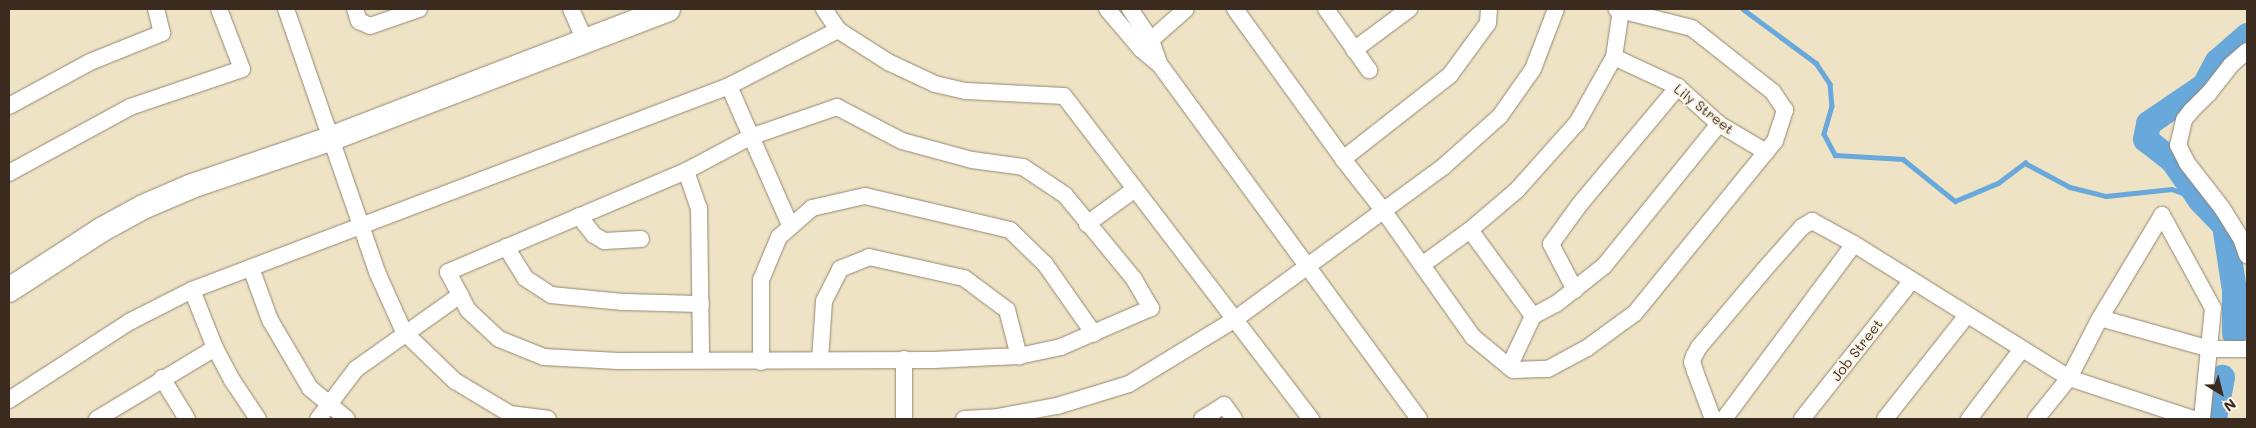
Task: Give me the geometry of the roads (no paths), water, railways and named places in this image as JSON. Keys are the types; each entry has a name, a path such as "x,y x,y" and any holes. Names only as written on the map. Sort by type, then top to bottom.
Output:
{"street":[{"path":"9,106 90,62 162,33 156,9"},
{"path":"9,173 130,107 242,69 219,9"},
{"path":"286,9 377,272 404,332 455,381 502,410 510,414 548,419"},
{"path":"355,9 359,21 370,26 419,9"},
{"path":"571,9 585,41"},
{"path":"9,290 101,230 143,207 192,186 330,139 668,9"},
{"path":"824,9 838,30 888,62 935,84 966,91 1064,96 1311,419"},
{"path":"1107,9 1146,44"},
{"path":"1130,9 1146,44 1160,65 1419,419"},
{"path":"1146,44 1186,9"},
{"path":"1235,9 1343,159 1383,210 1473,337 1513,370 1548,369 1587,348 1635,313 1775,140 1785,110 1773,92 1692,28 1618,9 1614,56 1577,123 1517,190 1470,230 1422,265"},
{"path":"1326,9 1369,70"},
{"path":"1354,50 1409,9"},
{"path":"1343,159 1450,75 1488,23 1489,9"},
{"path":"964,419 997,416 1057,406 1129,384 1234,320 1306,265 1443,167 1500,116 1534,69 1556,9"},
{"path":"9,400 128,322 192,290 729,86 838,30"},
{"path":"2247,51 2231,66 2184,120 2178,145 2188,163 2222,208 2241,238 2247,255"},
{"name":"Lily Street","path":"1614,56 1678,87 1719,124 1766,152"},
{"path":"729,86 790,226"},
{"path":"1575,290 1551,244 1580,204 1678,87"},
{"path":"837,107 902,141 972,160 1023,166 1065,195 1134,279 1151,308 1061,347 1019,356 760,362 701,360 618,361 544,357 499,339 468,310 448,272 686,171 750,137 837,107"},
{"path":"1510,367 1533,316 1575,290 1604,266 1719,124"},
{"path":"686,171 699,208 701,360"},
{"path":"1088,224 1135,189"},
{"path":"760,362 761,280 779,237 812,208 865,196 1010,230 1045,264 1094,334"},
{"path":"2036,419 2069,378 2100,318 2162,215 2213,308 2202,419"},
{"path":"579,216 594,235 604,241 641,239"},
{"path":"1713,419 1692,362 1699,348 1808,223 1817,222 2069,378 2194,419"},
{"path":"1470,230 1533,316"},
{"path":"1724,419 1854,244"},
{"path":"506,247 525,278 551,295 623,302 701,304"},
{"path":"820,360 824,300 840,269 868,257 964,278 1007,310 1019,356"},
{"path":"251,268 270,320 310,388 347,419"},
{"name":"Job Street","path":"1802,419 1912,280"},
{"path":"192,290 215,348 232,380 258,419"},
{"path":"318,419 356,369 404,332 460,294"},
{"path":"1885,419 1967,314"},
{"path":"2100,318 2210,349 2247,344"},
{"path":"97,419 114,415 162,378 215,348"},
{"path":"1969,419 2022,349"},
{"path":"904,358 904,419"},
{"path":"162,378 187,419"},
{"path":"1202,419 1224,405 1234,419"}],"waterway":[{"path":"1743,9 1816,63 1830,84 1832,106 1824,134 1835,155 1903,159 1955,201 1998,183 2025,163 2070,187 2106,196 2172,189 2200,200"},
{"path":"2234,333 2234,290 2224,225 2200,200 2172,160 2145,139 2148,123 2204,85 2217,61 2247,35"},
{"path":"2214,419 2222,377"}]}
